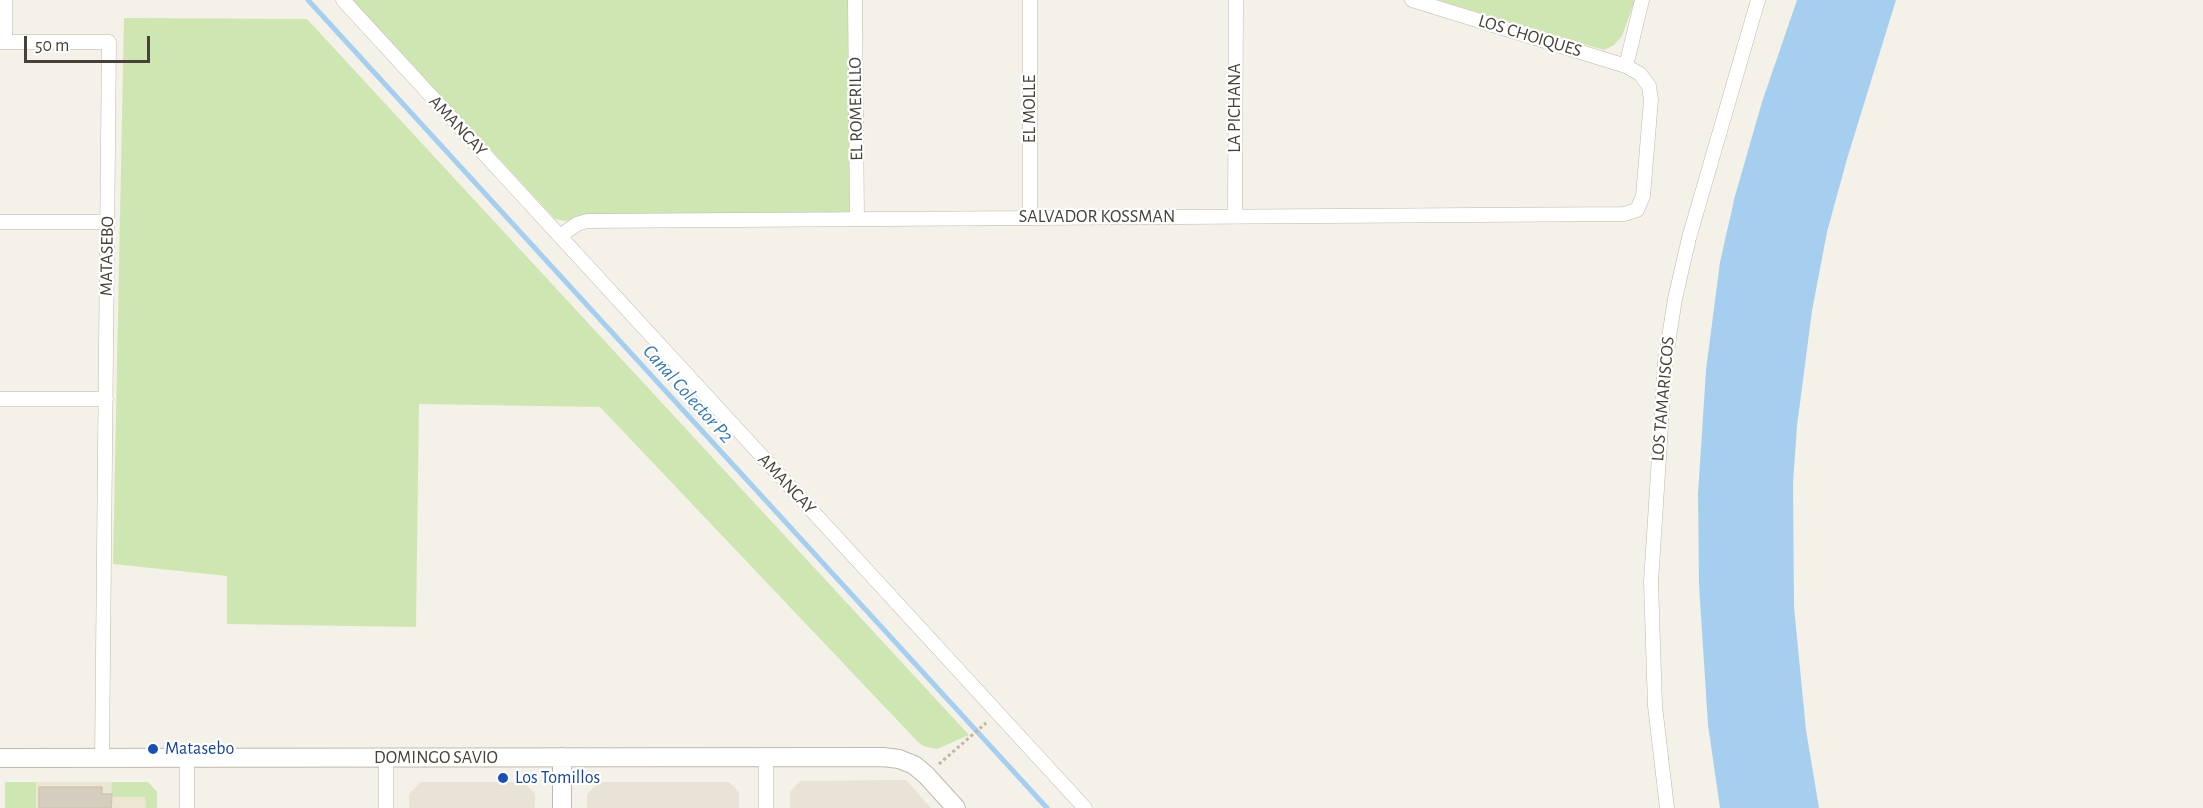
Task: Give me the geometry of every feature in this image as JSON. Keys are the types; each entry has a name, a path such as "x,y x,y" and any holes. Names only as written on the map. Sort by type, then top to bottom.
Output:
{"street":[{"path":"2,42 5,0"},
{"name":"AMANCAY","path":"343,0 1085,808"},
{"name":"EL ROMERILLO","path":"855,0 857,219"},
{"name":"EL MOLLE","path":"1030,0 1030,218"},
{"name":"LA PICHANA","path":"1235,216 1236,0"},
{"name":"LOS CHOIQUES","path":"1412,0 1626,66 1646,79 1651,100 1643,196 1637,210"},
{"path":"1626,66 1642,0"},
{"name":"LOS TAMARISCOS","path":"1667,808 1655,706 1651,582 1665,363 1675,299 1689,238 1758,0"},
{"name":"MATASEBO","path":"2,42 109,42 102,758"},
{"name":"SALVADOR KOSSMAN","path":"560,236 577,224 587,221 1623,214 1637,210"},
{"path":"0,222 107,222"},
{"path":"0,399 106,399"},
{"path":"562,757 562,808"},
{"path":"766,757 766,808"},
{"name":"DOMINGO SAVIO","path":"0,758 884,757 907,761 926,775"},
{"path":"187,758 187,808"},
{"path":"386,758 386,808"},
{"path":"926,775 956,808"}],"path":[{"path":"926,775 991,719"}],"shaded area":[{"path":"906,780 931,808 790,808 790,792 800,781"},
{"path":"5,782 148,782 157,792 157,808 5,808"},
{"path":"421,782 524,782 535,794 535,808 409,808 409,794"},
{"path":"599,782 729,782 739,792 739,808 587,808 587,794"}],"green space":[{"path":"352,0 848,0 850,213 585,215 566,221 555,219"},
{"path":"1437,0 1635,0 1622,36 1614,45 1604,50"},
{"path":"124,18 307,19 969,735 937,749 923,746 918,742 600,407 419,404 416,627 227,624 227,576 113,564"},
{"path":"5,782 36,782 36,808 5,808"},
{"path":"112,782 148,782 157,792 157,808 146,808 145,797 111,797"}],"water":[{"path":"1797,0 1896,0 1827,232 1812,311 1797,426 1793,483 1794,607 1806,730 1819,808 1720,808 1708,725 1699,585 1698,494 1706,370 1720,262 1735,196 1762,102"}],"building":[{"path":"39,787 102,787 102,794 112,794 111,808 39,808"}],"waterway":[{"name":"Canal Colector P2","path":"308,0 1047,808"}],"place":[{"name":"Matasebo","path":"153,749"},
{"name":"Los Tomillos","path":"503,778"}]}
